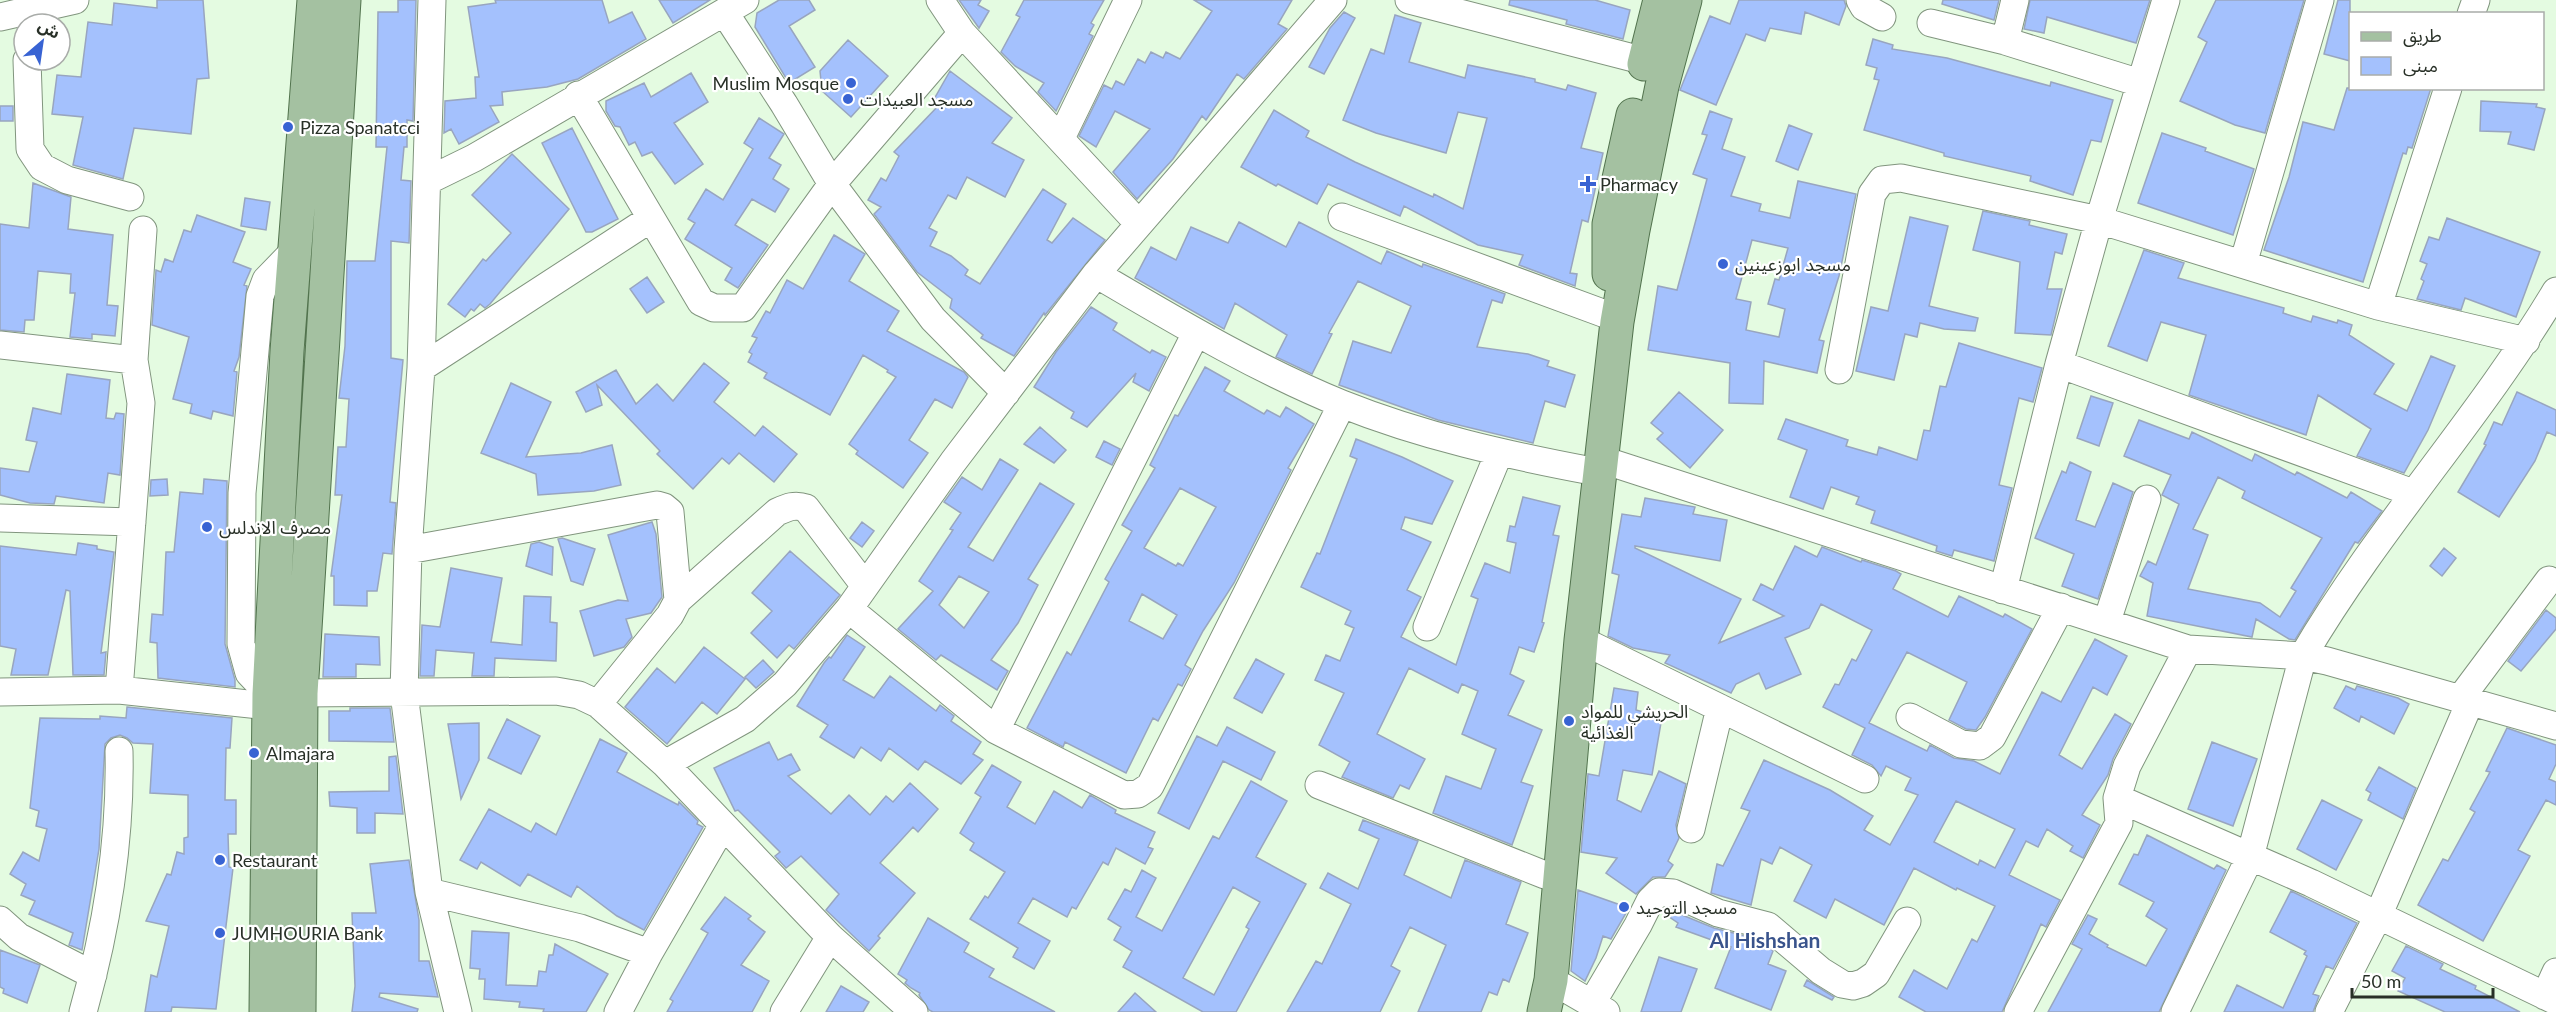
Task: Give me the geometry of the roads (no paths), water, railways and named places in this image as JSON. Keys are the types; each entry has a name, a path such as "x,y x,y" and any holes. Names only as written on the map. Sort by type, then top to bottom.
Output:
{"main road":[{"path":"266,1012 268,700 295,250 314,0"},
{"path":"299,1012 301,693 344,0"},
{"path":"1613,319 1609,224 1660,0"},
{"path":"1530,1012 1613,319 1662,86 1684,0"},
{"path":"1544,1012 1551,980 1597,465"}],"street":[{"path":"36,12 75,0"},
{"path":"432,0 421,368 408,550 404,693 429,892 458,1012"},
{"path":"940,0 962,33 1139,224"},
{"path":"1061,138 1128,0"},
{"path":"665,764 745,719 777,691 849,609 953,462 1096,274 1333,0"},
{"path":"1409,0 1489,10 1645,61"},
{"path":"1860,0 1864,8 1882,17"},
{"path":"2005,41 2014,0"},
{"path":"2004,590 2059,364 2099,220 2166,0"},
{"path":"2242,264 2320,0"},
{"path":"427,181 474,158 578,95 735,6 784,104 832,184 933,319 1006,393"},
{"path":"1931,23 2005,41 2140,83"},
{"path":"578,95 701,302 714,308 743,308 832,184 962,33"},
{"path":"27,72 30,149 42,167 67,180 130,197"},
{"path":"2378,306 2447,90"},
{"path":"1839,370 1872,194 1882,180 1901,178 2099,220 2378,306 2526,341"},
{"path":"1342,217 1613,319"},
{"path":"421,368 650,219"},
{"path":"119,690 141,403 134,360 143,230"},
{"path":"1096,274 1196,333 1342,404 1431,434 1499,453 1597,465 2107,621 2188,649 2303,656 2556,726"},
{"path":"2175,1012 2250,857 2303,656 2413,493 2526,341 2556,291"},
{"path":"996,730 1196,333"},
{"path":"0,345 134,360"},
{"path":"2059,364 2413,493"},
{"path":"849,609 996,730 1124,795 1138,794 1150,786 1342,404"},
{"path":"1427,627 1499,453"},
{"path":"2107,621 2147,499"},
{"path":"408,550 657,505 670,512 678,600"},
{"path":"598,704 670,615 678,600 777,512 796,505 806,508 865,586"},
{"path":"0,518 132,522"},
{"path":"2329,1012 2378,916 2465,700 2549,580"},
{"path":"1910,717 1961,744 1980,746 1992,738 2061,608"},
{"path":"1581,640 1865,779"},
{"path":"2018,1012 2119,823 2117,798 2127,766 2188,649"},
{"path":"0,692 119,690 268,700"},
{"path":"301,693 556,691 579,695 598,704 665,764 830,937 914,1012"},
{"path":"1691,829 1720,708"},
{"path":"83,1012 100,949 114,873 120,785 119,751"},
{"path":"1319,785 1545,875"},
{"path":"2117,798 2378,916 2552,990"},
{"path":"618,1012 649,953 723,825"},
{"path":"429,892 579,928 649,953"},
{"path":"1551,980 1599,1008 1650,901 1659,892 1673,893 1718,913 1768,926 1821,971 1842,984 1853,986 1863,983 1876,974 1907,921"},
{"path":"0,920 19,937 93,975"},
{"path":"784,1012 830,937"}],"place":[{"name":"Muslim Mosque","path":"851,83"},
{"name":"مسجد العبيدات","path":"848,99"},
{"name":"Pizza Spanatcci","path":"288,127"},
{"name":"Pharmacy","path":"1588,184"},
{"name":"مسجد ابوزعينين","path":"1723,264"},
{"name":"مصرف الاندلس","path":"207,527"},
{"name":"الحريشي للمواد الغذائية","path":"1569,721"},
{"name":"Almajara","path":"254,753"},
{"name":"Restaurant","path":"220,860"},
{"name":"مسجد التوحيد","path":"1624,907"},
{"name":"JUMHOURIA Bank","path":"220,933"}],"district":[{"name":"Al Hishshan","path":"1765,939"}]}
